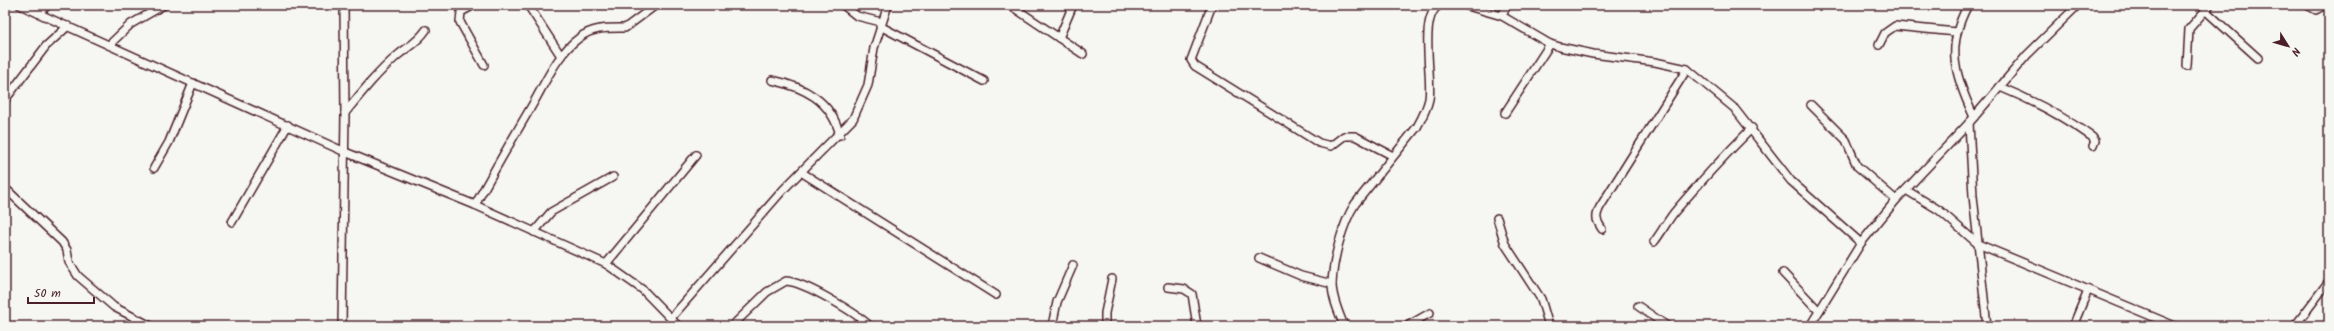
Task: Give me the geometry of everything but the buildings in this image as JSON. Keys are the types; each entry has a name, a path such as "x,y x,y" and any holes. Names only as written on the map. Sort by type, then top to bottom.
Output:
{"street":[{"path":"20,5 345,152 475,205 606,264 643,290 678,326"},
{"path":"38,13 48,5"},
{"path":"109,45 131,24 164,5"},
{"path":"342,326 346,113 344,5"},
{"path":"474,5 461,12 460,22 484,65"},
{"path":"528,5 561,56"},
{"path":"475,205 517,129 561,56 584,35 602,28 625,28 656,5"},
{"path":"843,5 857,16 880,24 984,81"},
{"path":"671,318 801,172 840,134 853,119 868,85 874,48 880,24 888,5"},
{"path":"1010,5 1083,54"},
{"path":"1059,38 1073,5"},
{"path":"1212,5 1191,60 1195,66 1238,91 1319,143 1331,146 1344,136 1355,136 1393,156"},
{"path":"1344,326 1332,284 1341,234 1348,214 1417,127 1425,113 1429,98 1428,29 1431,14 1440,5"},
{"path":"1464,5 1502,16 1550,44 1571,50 1655,62 1687,69 1734,108 1752,128 1771,157 1799,189 1861,243"},
{"path":"1502,16 1507,5"},
{"path":"1968,5 1956,32 1954,59 1967,102 1974,117"},
{"path":"1810,326 1861,243 1896,200 1970,123 2027,55 2078,5"},
{"path":"2307,5 2316,10 2325,5"},
{"path":"2187,66 2189,30 2208,8 2258,58"},
{"path":"5,100 46,46 68,26"},
{"path":"1879,45 1885,33 1895,26 1956,32"},
{"path":"346,113 374,77 398,54 415,44 426,30"},
{"path":"1505,113 1550,44"},
{"path":"1602,229 1596,220 1600,207 1687,69"},
{"path":"772,80 791,84 815,98 831,112 840,134"},
{"path":"154,168 169,142 193,83"},
{"path":"2000,87 2044,106 2064,117 2092,137 2095,141 2093,146"},
{"path":"1967,102 1983,108"},
{"path":"1811,105 1846,140 1857,166 1896,200"},
{"path":"1970,123 1973,196 1987,326"},
{"path":"232,222 288,125"},
{"path":"1654,242 1677,209 1692,194 1720,160 1752,128"},
{"path":"606,264 696,154"},
{"path":"801,172 996,296"},
{"path":"534,232 551,212 613,177"},
{"path":"8,190 62,242 67,250 69,262 78,276 114,307 150,326"},
{"path":"1906,190 1939,210 1978,244 2175,326"},
{"path":"1497,218 1505,244 1541,299 1549,326"},
{"path":"1259,258 1300,276 1332,284"},
{"path":"1052,326 1056,302 1073,265"},
{"path":"1783,273 1819,311"},
{"path":"1105,326 1105,313 1112,279"},
{"path":"732,326 767,292 786,281 801,284 860,317 870,326"},
{"path":"2295,326 2329,281"},
{"path":"1168,287 1184,289 1192,294 1197,326"},
{"path":"2073,326 2088,290"},
{"path":"1638,306 1667,326"},
{"path":"1407,326 1430,313"}]}
